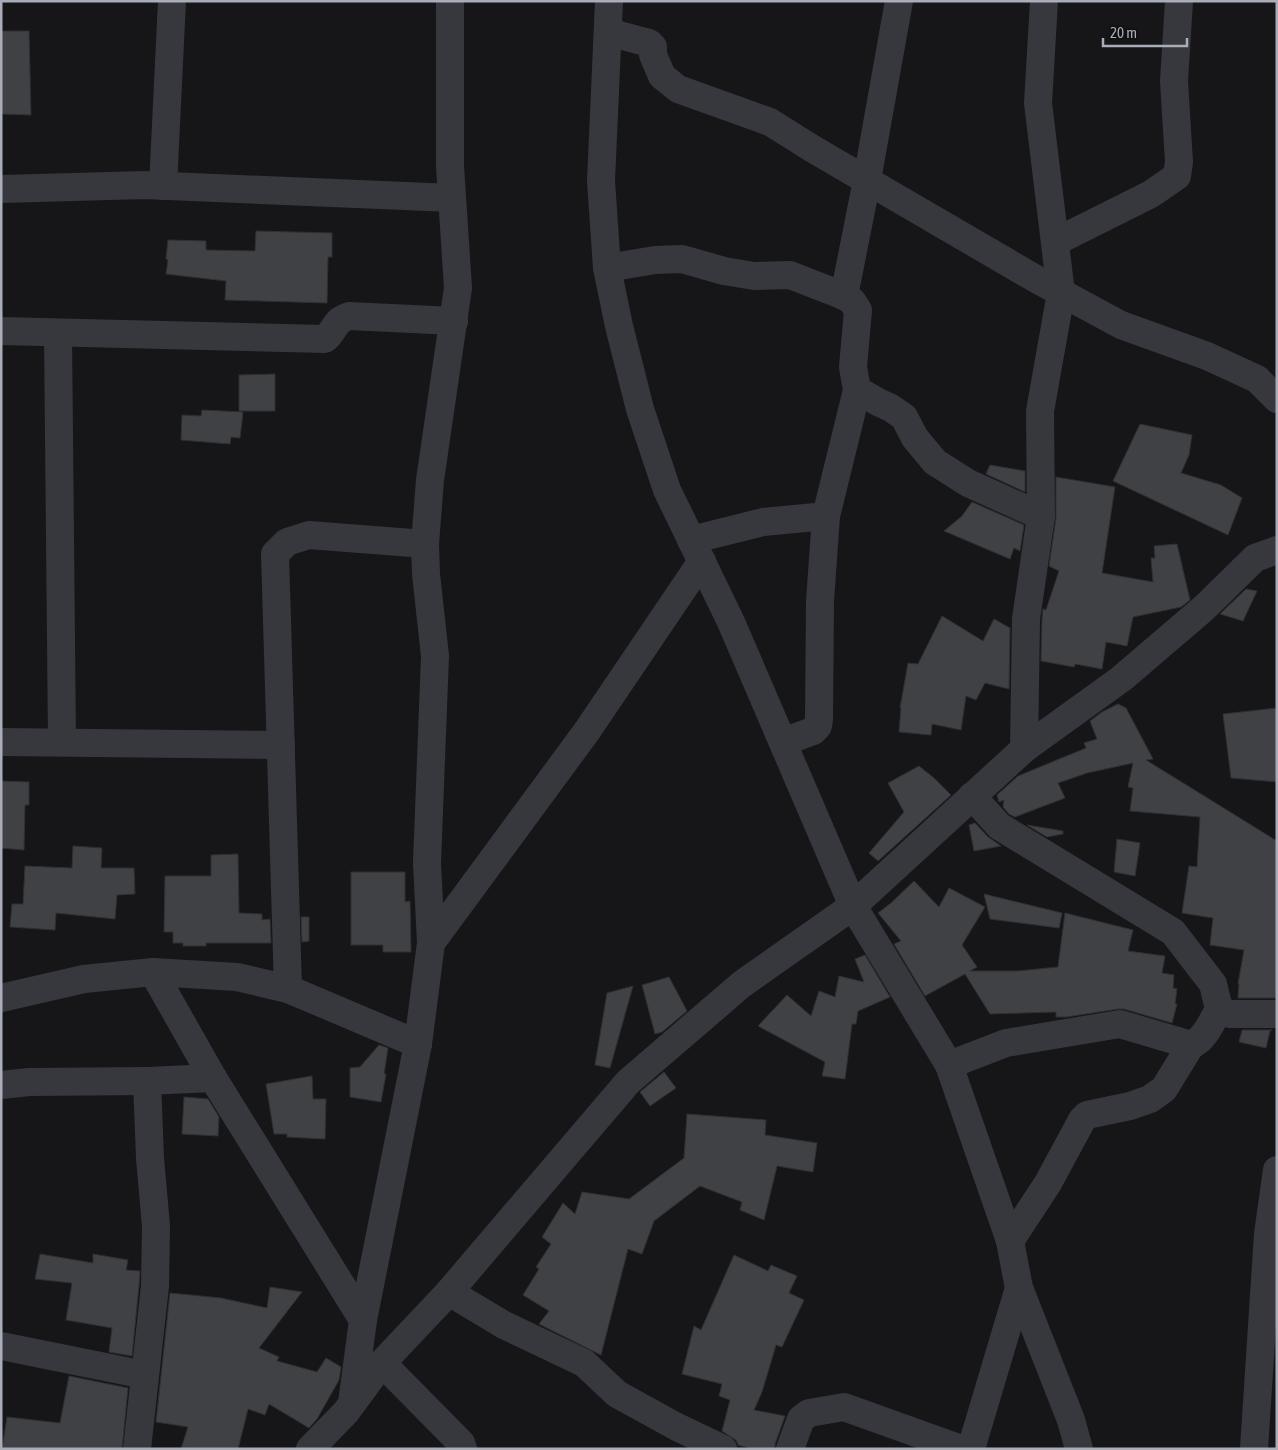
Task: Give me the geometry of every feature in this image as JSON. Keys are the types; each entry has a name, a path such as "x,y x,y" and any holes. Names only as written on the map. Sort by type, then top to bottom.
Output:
{"street":[{"path":"163,186 172,1"},
{"path":"352,1403 364,1320 418,1044 431,942 427,863 435,656 426,574 425,544 430,480 458,288 450,166 450,1"},
{"path":"609,1 600,181 607,268 619,326 640,409 668,490 731,622 853,906 949,1065 1010,1241 1019,1288 1071,1420 1079,1449"},
{"path":"844,296 899,1"},
{"path":"1024,749 1026,619 1041,516 1040,411 1061,293 1038,103 1044,1"},
{"path":"1055,242 1151,194 1177,176 1179,162 1174,81 1179,1"},
{"path":"608,32 649,43 653,48 653,55 662,76 678,89 770,122 1061,293 1121,325 1207,356 1258,380 1277,399"},
{"path":"1,188 163,186 452,198"},
{"path":"607,268 655,260 682,259 724,271 754,276 790,275 844,296 852,301 858,310 853,367 857,390 826,516 820,601 818,726 813,731 783,742"},
{"path":"1,331 326,339 331,334 334,325 341,318 348,316 454,321"},
{"path":"58,333 62,742"},
{"path":"857,390 904,417 915,438 935,462 968,483 1041,516"},
{"path":"431,942 587,731 697,550 763,522 826,516"},
{"path":"288,990 274,554 286,542 309,535 425,544"},
{"path":"310,1449 346,1412 382,1363 449,1292 628,1082 742,984 853,906 1024,749 1121,679 1204,608 1255,558 1277,550"},
{"path":"1,742 281,744"},
{"path":"972,796 999,826 1173,932 1213,984 1219,1009 1203,1036 1191,1045 1164,1090 1150,1099 1130,1106 1086,1116 1082,1120 1048,1183 1010,1241"},
{"path":"1,998 84,979 153,972 238,977 288,990 418,1044"},
{"path":"153,972 213,1078 364,1320"},
{"path":"1219,1009 1229,1014 1277,1014"},
{"path":"949,1065 1006,1043 1120,1024 1191,1045"},
{"path":"1,1085 29,1082 147,1081 213,1078"},
{"path":"138,1449 155,1286 156,1226 150,1158 147,1081"},
{"path":"1254,1449 1267,1388 1268,1234 1277,1170"},
{"path":"971,1449 1019,1288"},
{"path":"449,1292 504,1325 584,1363 617,1394 677,1427 723,1449"},
{"path":"1,1346 145,1376"},
{"path":"382,1363 461,1443 463,1449"},
{"path":"790,1449 801,1419 809,1413 844,1407 961,1449"}],"building":[{"path":"1,31 29,31 31,115 1,114"},
{"path":"256,231 332,233 332,257 328,257 327,303 225,300 226,281 166,274 168,240 206,241 206,250 255,251"},
{"path":"275,374 275,411 239,411 239,375"},
{"path":"202,410 243,412 240,438 231,437 230,444 181,440 182,415 201,416"},
{"path":"1140,424 1192,435 1189,455 1181,473 1221,485 1242,498 1228,535 1113,481"},
{"path":"990,465 1025,471 1025,492 986,474"},
{"path":"1056,477 1115,487 1102,573 1153,582 1151,558 1155,558 1154,546 1177,544 1190,600 1181,607 1133,617 1127,646 1106,642 1102,669 1075,664 1074,667 1041,661 1043,609 1046,610 1059,571 1049,566 1056,518"},
{"path":"972,502 1024,525 1020,551 1014,548 1010,559 944,531 962,516"},
{"path":"1246,589 1257,591 1243,621 1220,614"},
{"path":"942,616 983,641 994,619 1010,628 1009,689 985,683 976,700 966,696 961,730 932,724 931,735 899,732 900,708 908,663 918,664"},
{"path":"1118,704 1126,708 1153,759 1146,760 1277,841 1277,998 1238,998 1238,984 1244,950 1210,945 1213,918 1182,913 1189,866 1197,867 1200,817 1130,811 1133,788 1128,787 1133,763 1087,773 1058,783 1065,798 1015,817 1009,814 1003,807 1004,800 999,802 997,795 1018,776 1086,748 1084,743 1097,739 1090,721"},
{"path":"1277,708 1277,782 1231,778 1223,714"},
{"path":"919,766 951,795 878,861 869,853 904,812 888,783"},
{"path":"1,781 29,782 29,805 25,805 24,850 1,848"},
{"path":"975,823 988,837 1001,846 974,851 969,825"},
{"path":"1027,825 1063,831 1063,834 1047,837"},
{"path":"1117,839 1140,843 1135,876 1114,872"},
{"path":"73,846 102,848 101,868 134,868 135,894 117,895 115,919 56,913 55,930 10,927 12,904 23,904 25,866 72,868"},
{"path":"238,854 239,913 262,914 262,920 270,919 271,943 206,943 206,946 183,946 183,943 173,943 173,932 164,932 165,876 211,876 211,855"},
{"path":"351,872 405,872 405,902 410,901 411,952 383,952 383,945 351,945"},
{"path":"914,881 939,907 949,888 985,907 962,945 977,967 970,971 1018,971 1058,967 1065,913 1133,930 1128,951 1165,956 1162,973 1174,975 1173,988 1177,989 1175,1004 1177,1004 1172,1023 1124,1009 1066,1017 1056,1017 1056,1012 990,1014 965,974 925,996 894,944 901,941 878,913"},
{"path":"984,894 1062,913 1059,928 990,919"},
{"path":"301,917 309,917 309,941 302,942"},
{"path":"865,955 890,997 858,1011 856,1024 852,1024 845,1079 822,1076 825,1062 758,1026 787,995 811,1016 819,991 835,997 839,976 864,982 855,959"},
{"path":"669,977 687,1011 662,1032 655,1034 642,985"},
{"path":"633,986 610,1068 595,1065 607,993"},
{"path":"1242,1030 1272,1030 1270,1031 1266,1048 1239,1042"},
{"path":"379,1045 388,1048 381,1102 350,1097 350,1068 360,1067"},
{"path":"664,1072 676,1088 650,1106 640,1092"},
{"path":"312,1076 313,1099 326,1099 325,1139 287,1137 287,1134 274,1134 266,1084"},
{"path":"184,1097 208,1099 219,1117 218,1136 182,1134"},
{"path":"687,1114 766,1120 765,1135 817,1143 813,1172 777,1166 764,1220 740,1210 742,1202 700,1186 654,1221 642,1254 628,1249 601,1355 539,1324 549,1311 523,1295 539,1269 536,1267 551,1244 542,1237 563,1203 575,1214 582,1192 629,1199 684,1158"},
{"path":"40,1254 93,1263 93,1254 128,1260 126,1270 140,1271 132,1356 109,1352 112,1328 66,1320 72,1283 35,1279"},
{"path":"734,1255 768,1271 771,1265 797,1276 789,1293 804,1300 782,1347 776,1345 762,1392 754,1410 785,1416 775,1449 753,1449 738,1445 736,1440 722,1431 730,1400 719,1396 722,1384 682,1374 694,1326 701,1330"},
{"path":"270,1287 302,1292 259,1348 279,1357 277,1361 317,1372 326,1358 341,1367 339,1380 317,1419 309,1428 269,1404 265,1415 248,1409 238,1449 181,1449 188,1427 156,1422 170,1293 221,1298 267,1308"},
{"path":"69,1376 128,1388 122,1449 2,1449 7,1417 60,1423"}]}
